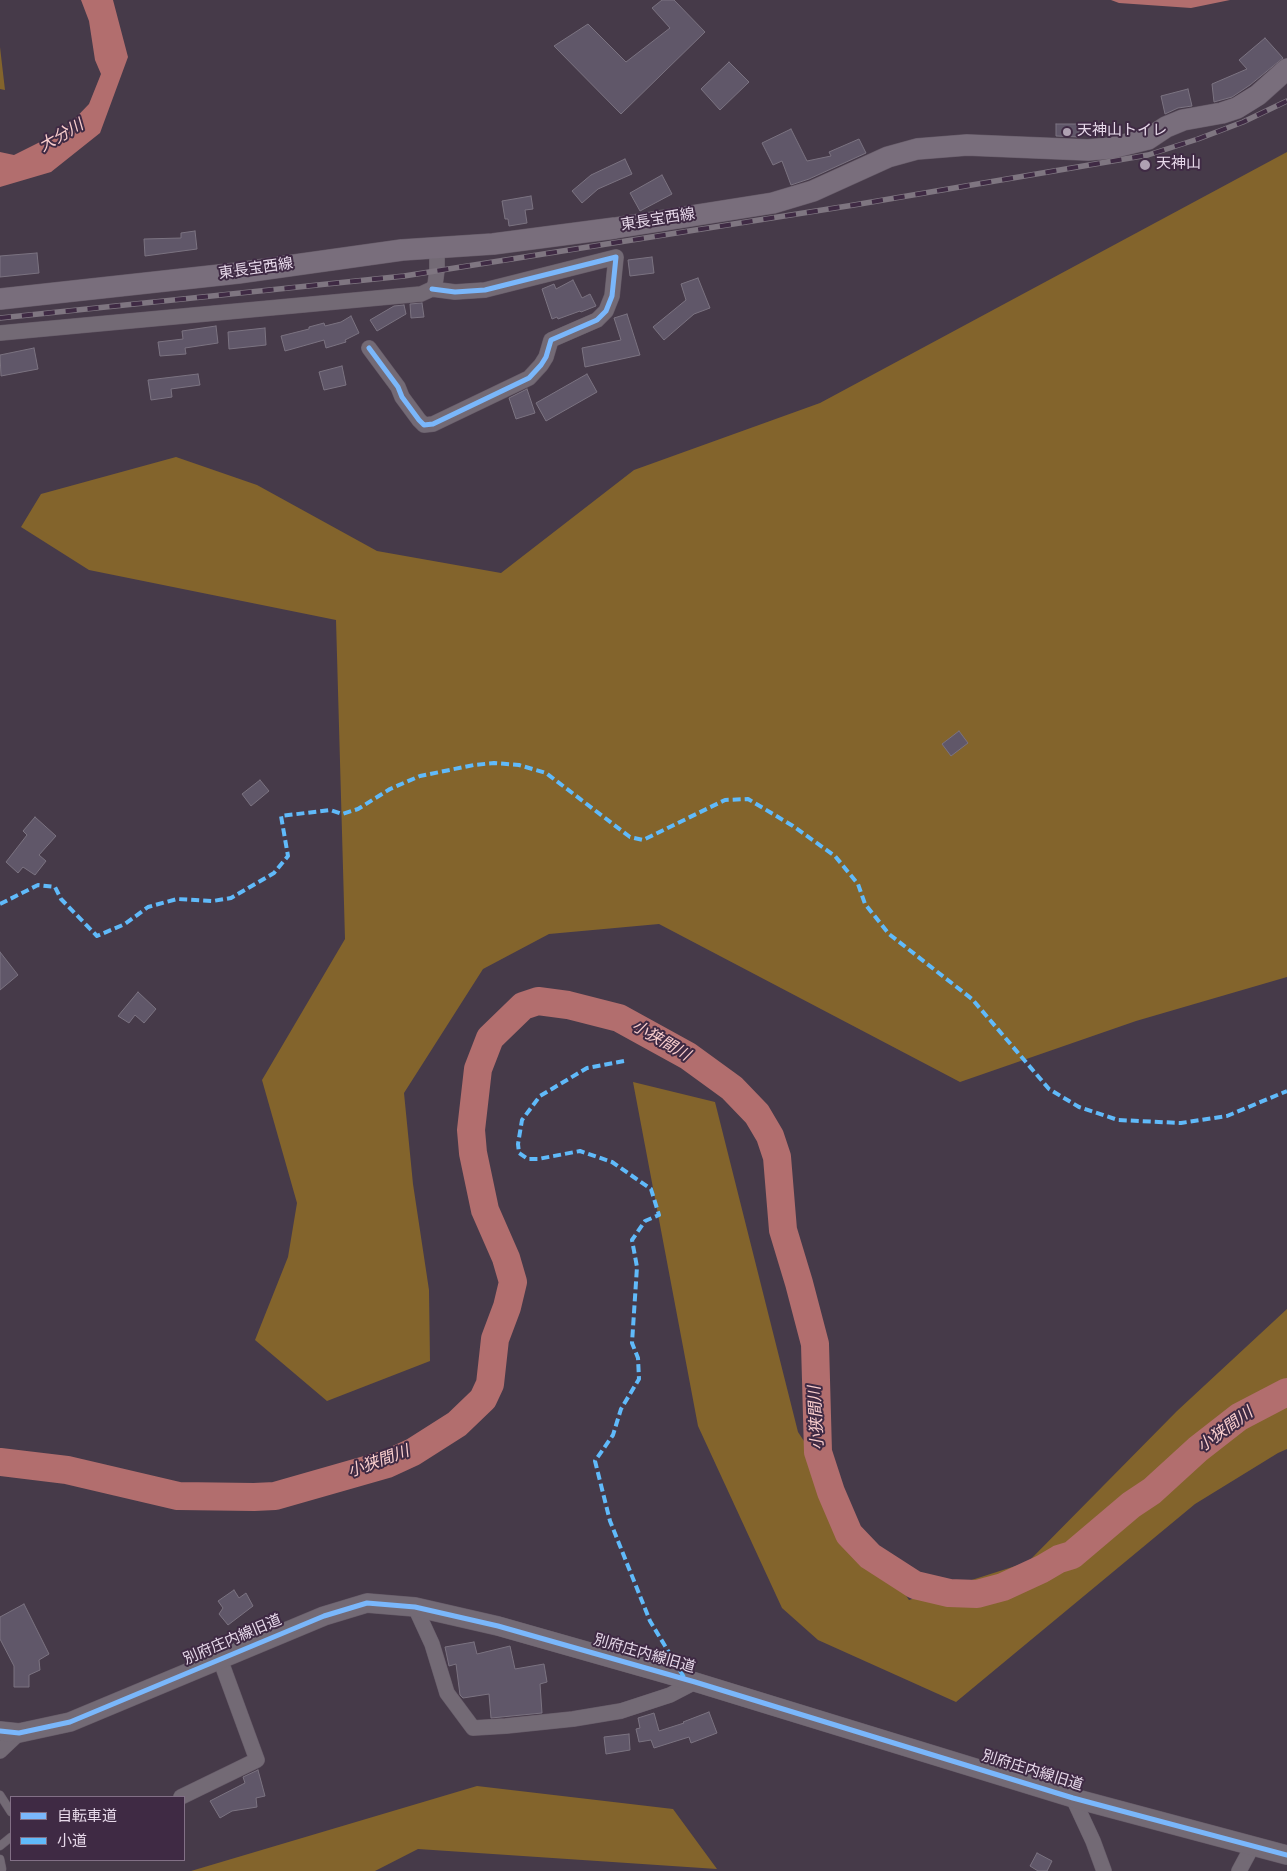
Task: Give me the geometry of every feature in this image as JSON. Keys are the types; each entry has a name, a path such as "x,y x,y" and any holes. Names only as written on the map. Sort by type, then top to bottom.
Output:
{"main road":[{"name":"東長宝西線","path":"0,300 238,273 402,250 511,242 773,203 813,191 888,156 917,149 967,145 1088,150 1111,148 1148,139 1166,127 1183,120 1222,113 1237,108 1258,95 1287,69"}],"street":[{"path":"432,289 435,285 437,270 437,248"},
{"path":"0,333 421,294 432,289 455,292 485,290 616,257 612,296 606,311 597,320 550,340 546,357 528,378 434,424 424,425 418,420 402,397 398,387 369,348"},
{"name":"別府庄内線旧道","path":"0,1731 20,1733 70,1722 324,1616 368,1603 416,1607 498,1626 695,1682 1073,1798 1287,1855"},
{"path":"416,1607 432,1644 447,1693 473,1728 573,1719 621,1710 670,1695 695,1682"},
{"path":"183,1796 257,1760 220,1659"},
{"path":"0,1751 20,1733"},
{"path":"1073,1798 1093,1841 1104,1871"},
{"path":"1239,1871 1253,1845"}],"lane":[{"path":"0,1795 10,1810"},
{"path":"0,1846 10,1837"},
{"path":"0,1859 2,1869"}],"shaded area":[{"path":"0,47 5,90 0,89"},
{"path":"1287,152 1287,977 1136,1021 960,1082 659,924 549,934 483,969 404,1093 413,1184 429,1290 430,1361 327,1401 255,1340 288,1257 297,1203 262,1080 345,939 336,620 89,570 21,527 41,494 176,457 257,485 377,551 501,573 634,470 820,403"},
{"path":"633,1082 715,1102 798,1432 909,1600 1028,1562 1177,1411 1287,1309 1287,1449 1195,1504 956,1702 818,1640 782,1608 698,1426"},
{"path":"477,1786 673,1809 717,1869 418,1849 375,1871 191,1871"}],"water":[{"name":"大分川","path":"81,0 113,0 128,57 100,133 51,172 0,187 0,152 14,155 64,130 89,104 101,74 95,60 89,21"},
{"path":"1111,0 1230,0 1191,8 1119,3"}],"building":[{"path":"662,0 674,0 705,32 621,114 554,46 588,24 626,62 670,28 652,8"},
{"path":"1265,38 1283,58 1232,97 1214,102 1212,84 1247,69 1239,60"},
{"path":"729,62 749,82 720,110 701,89"},
{"path":"1188,89 1192,106 1178,108 1165,114 1161,96"},
{"name":"天神山トイレ","path":"1056,124 1079,124 1079,137 1056,136"},
{"path":"791,129 807,161 831,156 829,152 859,139 866,153 809,179 791,185 782,161 773,165 762,143"},
{"path":"625,159 632,174 598,189 582,203 572,191 591,175"},
{"path":"662,175 672,194 640,211 630,193"},
{"path":"531,196 533,209 525,210 527,223 509,226 508,219 505,219 502,201"},
{"path":"195,231 197,249 145,256 144,239 181,238 181,233"},
{"path":"37,253 39,273 0,277 0,256"},
{"path":"652,257 654,273 630,276 628,260"},
{"path":"698,278 710,308 694,314 664,340 653,327 686,300 681,284"},
{"path":"573,280 582,298 590,294 596,306 558,319 557,317 552,319 542,289 554,284 556,289"},
{"path":"422,303 424,317 411,318 410,304"},
{"path":"404,305 406,314 377,331 370,320 394,306"},
{"path":"627,314 640,355 585,367 582,348 621,340 614,318"},
{"path":"351,316 359,333 345,340 346,342 326,348 324,340 285,351 281,336 324,323 325,326 341,322"},
{"path":"216,326 218,343 185,348 186,354 160,356 158,342 183,339 182,331"},
{"path":"265,328 266,345 229,349 228,332"},
{"path":"34,348 38,369 1,376 0,355"},
{"path":"342,366 346,385 324,390 319,372"},
{"path":"198,374 200,385 171,389 172,397 151,400 148,380"},
{"path":"587,374 597,392 546,421 536,403"},
{"path":"527,389 535,413 516,419 509,398"},
{"path":"959,731 968,743 951,756 942,744"},
{"path":"260,780 269,791 251,806 242,794"},
{"path":"35,817 56,836 39,855 46,861 35,875 23,867 18,873 6,862 27,835 23,831"},
{"path":"0,952 18,975 0,990"},
{"path":"138,992 156,1009 144,1023 135,1015 129,1023 118,1016"},
{"path":"234,1590 239,1598 246,1593 253,1606 228,1625 219,1614 223,1608 218,1601"},
{"path":"24,1604 49,1654 39,1660 40,1670 29,1675 29,1687 14,1687 14,1666 0,1639 0,1617"},
{"path":"474,1642 477,1654 510,1646 515,1669 544,1664 547,1682 540,1684 542,1713 491,1718 489,1694 463,1698 460,1695 456,1664 449,1666 445,1647"},
{"path":"709,1712 717,1733 691,1743 689,1737 654,1748 651,1740 639,1742 636,1729 640,1728 638,1718 654,1713 659,1731"},
{"path":"629,1734 630,1750 606,1754 604,1737"},
{"path":"258,1770 265,1796 256,1798 257,1807 232,1811 220,1818 210,1801 245,1783 243,1777"},
{"path":"1037,1853 1052,1861 1047,1871 1038,1871 1030,1866"}],"waterway":[{"name":"小狭間川","path":"0,1462 67,1470 178,1496 275,1496 387,1464 413,1452 457,1424 483,1399 490,1384 495,1339 507,1307 513,1282 506,1258 485,1210 473,1153 471,1130 478,1069 490,1038 523,1006 538,1001 568,1005 619,1018 688,1056 732,1088 757,1114 770,1136 777,1157 783,1230 815,1344 818,1452 831,1492 849,1534 870,1556 915,1585 949,1593 977,1594 1003,1587 1059,1559 1072,1555 1131,1505 1152,1491 1198,1449 1239,1417 1287,1392"}],"railway":[{"path":"0,318 404,276 854,205 1148,155 1243,122 1287,101"}],"marked path":[{"path":"0,904 38,885 55,887 61,899 97,936 125,924 148,907 177,899 213,901 231,898 274,873 288,856 281,816 330,810 342,814 358,809 390,789 420,776 474,765 494,763 519,765 546,773 630,837 643,840 725,800 748,799 793,826 835,856 858,884 865,904 889,934 972,999 1049,1089 1079,1107 1118,1120 1181,1123 1227,1116 1287,1091"},
{"path":"624,1061 587,1068 540,1096 522,1120 518,1144 519,1153 528,1159 538,1159 580,1151 612,1162 651,1189 659,1215 645,1221 632,1240 637,1267 632,1343 638,1358 639,1379 621,1409 613,1435 595,1461 610,1521 650,1621 685,1679"}],"cycle path":[{"path":"369,348 398,387 402,397 419,420 424,425 433,424 529,378 546,357 551,340 597,320 606,311 612,296 616,257 485,290 455,292 432,289"},
{"path":"0,1731 19,1733 70,1722 324,1616 367,1603 415,1607 498,1626 695,1682 1073,1798 1287,1855"}],"place":[{"name":"天神山トイレ","path":"1067,132"},
{"name":"天神山","path":"1145,165"}]}
